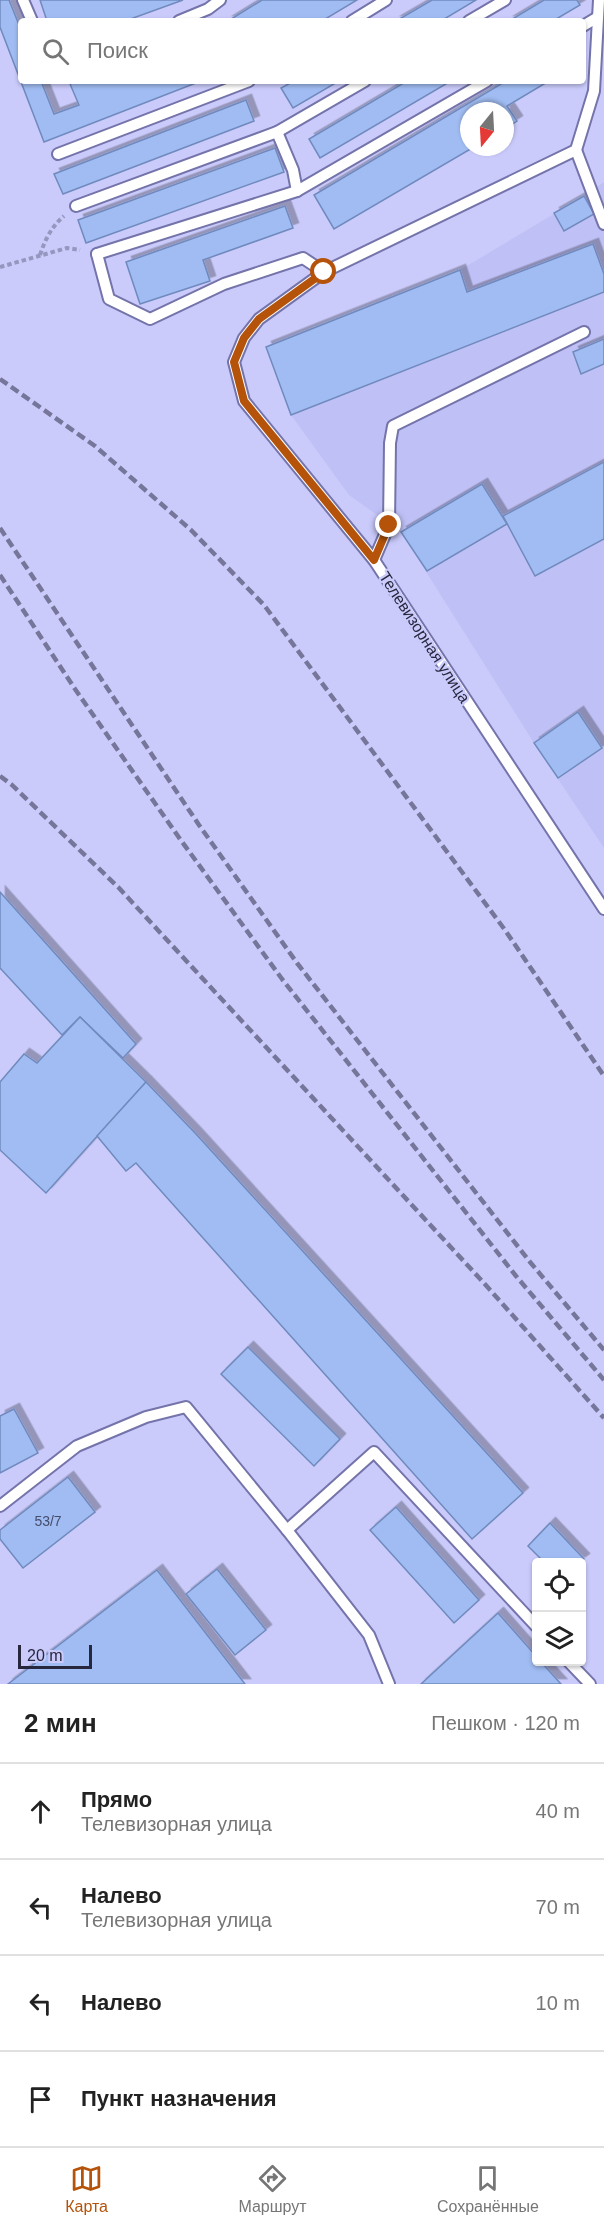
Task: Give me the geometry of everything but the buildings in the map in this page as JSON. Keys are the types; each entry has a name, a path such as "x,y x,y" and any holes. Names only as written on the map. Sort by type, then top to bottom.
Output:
{"lane":[{"path":"23,0 31,18"},
{"path":"186,18 208,9 220,0"},
{"path":"357,18 386,0"},
{"path":"474,18 505,0"},
{"path":"599,0 599,92 576,150 604,224"},
{"path":"586,24 598,17"},
{"path":"58,154 241,84"},
{"path":"76,206 277,132 360,84"},
{"path":"324,272 303,258 224,284 150,319 109,299 97,254 297,190 482,84"},
{"path":"277,132 293,170 297,190"},
{"name":"Телевизорная улица","path":"576,150 324,272 259,319 244,338 234,362 244,401 374,560 603,907"},
{"path":"374,560 389,525 390,443 393,426 584,332"},
{"path":"0,1506 77,1446 146,1417 186,1407 369,1635 389,1684"},
{"path":"287,1530 374,1452 532,1621"},
{"path":"573,1666 590,1684"}],"path":[{"path":"40,255 45,240 57,222 76,206"},
{"path":"0,267 67,248 97,254"}],"shaded area":[{"path":"604,182 604,848 534,743 401,532 349,495 291,415 266,347 460,270"}],"railway":[{"path":"0,379 95,446 191,530 264,605 505,930 604,1076"},
{"path":"0,528 199,825 297,963 530,1262 604,1350"},
{"path":"0,575 75,689 282,979 516,1276 604,1380"},
{"path":"0,776 119,888 483,1282 604,1418"}],"route":[{"path":"324,272 259,319 244,338 234,362 244,401 374,560 389,525"}]}
